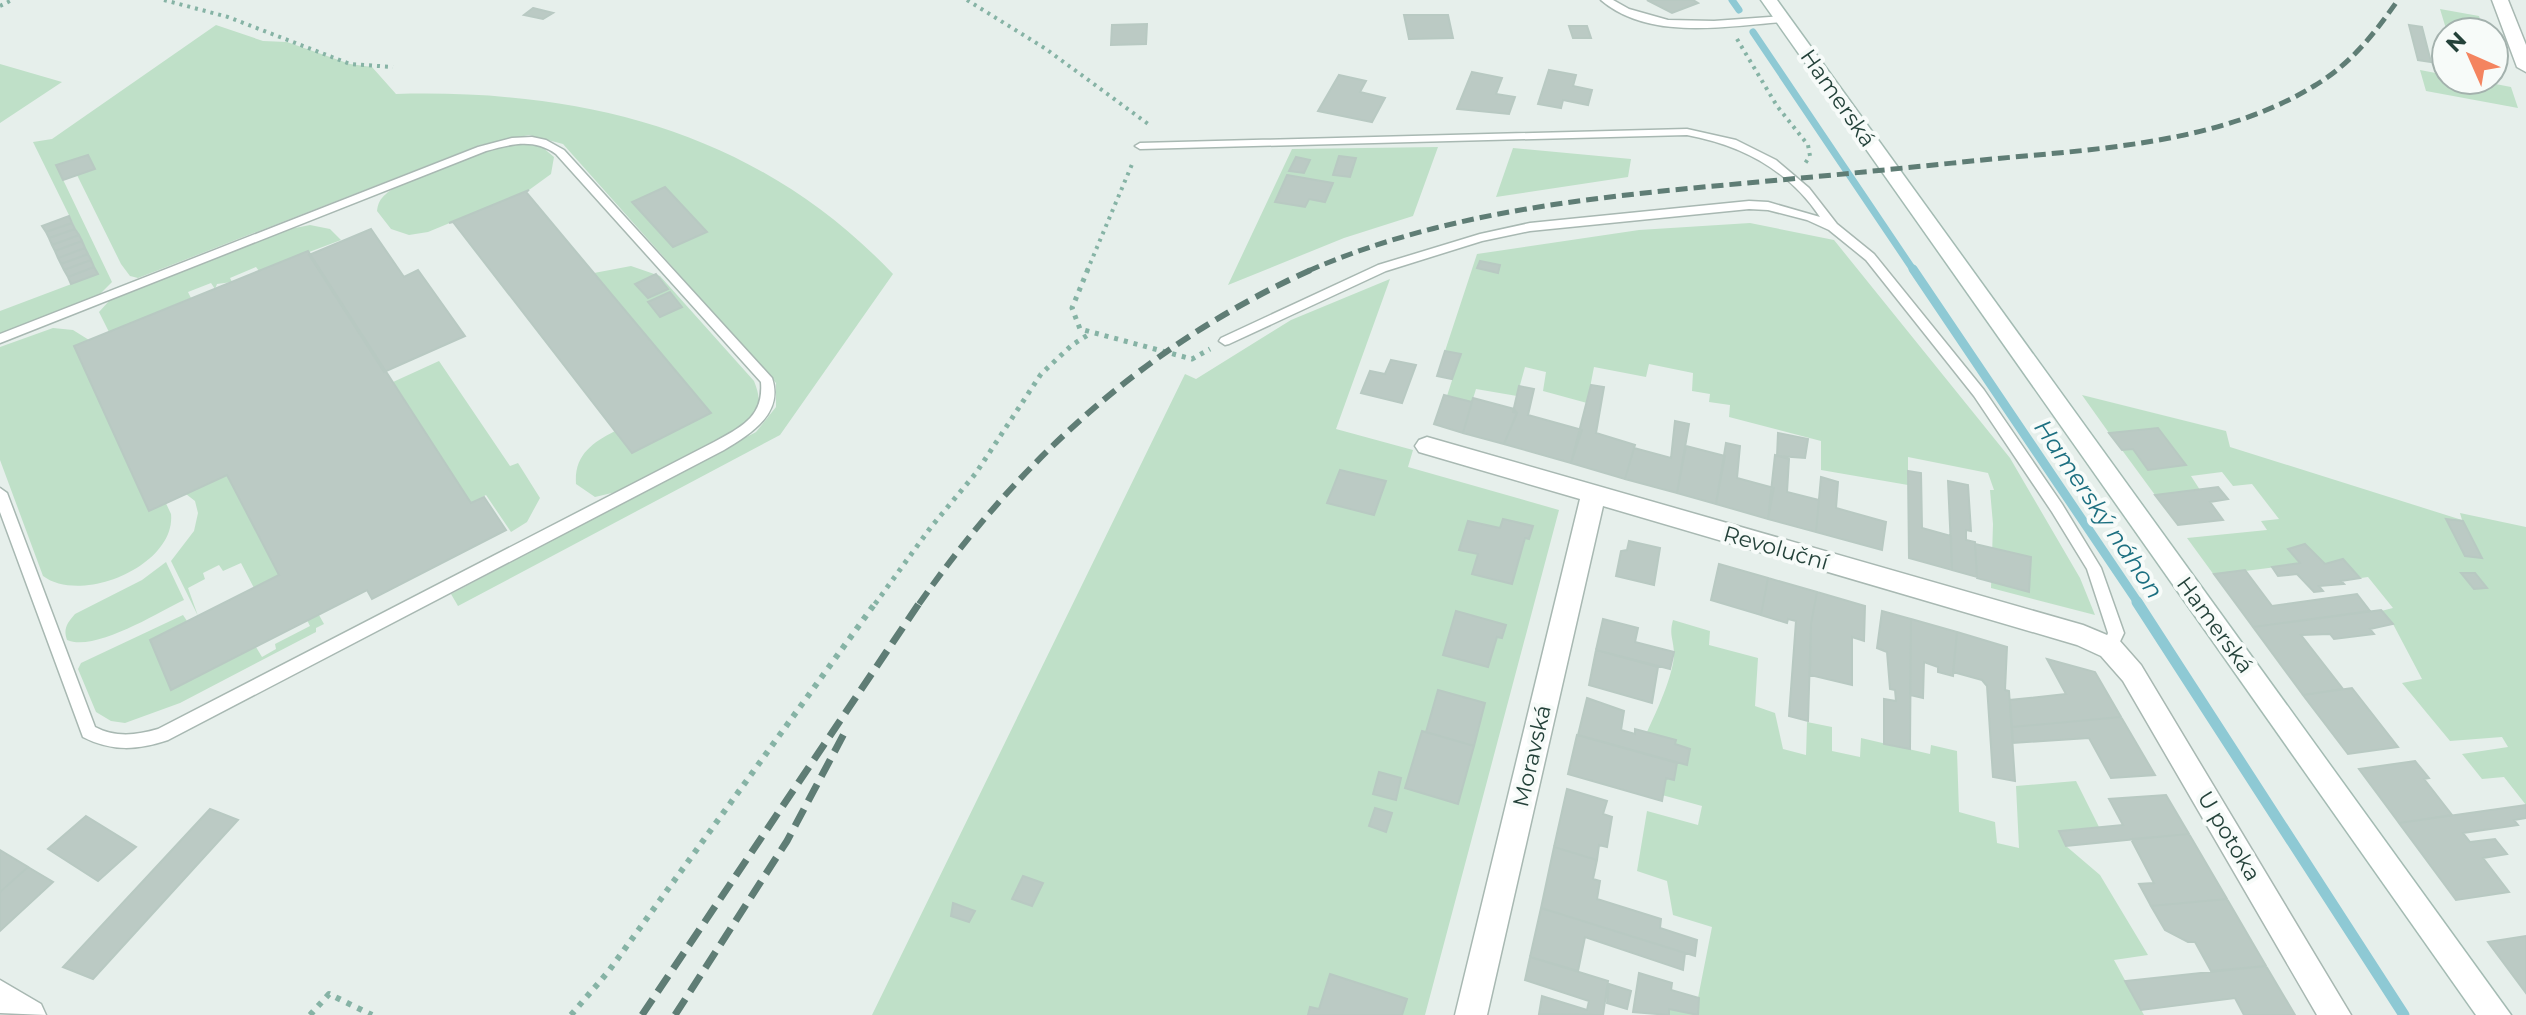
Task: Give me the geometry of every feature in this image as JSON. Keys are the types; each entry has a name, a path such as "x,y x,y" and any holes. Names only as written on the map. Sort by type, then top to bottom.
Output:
{"street":[{"path":"2500,0 2526,67"},
{"name":"Hamerská","path":"1776,10 2495,1015"},
{"name":"Revoluční","path":"1427,446 2083,636 2116,653"},
{"name":"Moravská","path":"1471,1015 1593,496"},
{"name":"U potoka","path":"2116,653 2335,1015"},
{"path":"0,995 30,1015"}],"lane":[{"path":"1606,0 1631,16 1651,22 1727,22 1776,10"},
{"path":"1140,146 1687,132 1739,143 1791,175 1809,192 1833,227 1870,257 1918,313 1979,393 2094,568 2106,595 2116,633 2116,653"},
{"path":"0,339 482,149 502,142 531,140 545,141 560,152 767,381 769,392 765,413 757,422 719,446 175,728 139,742 117,743 89,732 0,493"},
{"path":"1225,341 1382,268 1440,249 1530,227 1749,205 1791,210 1833,227"}],"path":[{"path":"0,6 12,0"},
{"path":"164,0 228,17 350,64 393,67"},
{"path":"967,0 1046,49 1154,129 1157,144"},
{"path":"1727,22 1777,106 1808,145 1807,163 1791,175"},
{"path":"1140,146 1072,308 1080,329 1142,343 1192,359 1225,341"},
{"path":"571,1015 608,972 931,527 980,469 1044,368 1069,345 1091,333"},
{"path":"310,1015 329,994 372,1015"}],"green space":[{"path":"2440,9 2479,16 2442,16"},
{"path":"216,25 263,41 287,42 350,64 372,67 396,94 466,94 535,100 601,111 665,129 727,153 785,185 841,225 893,274 780,435 458,606 451,594 756,432 776,407 776,383 563,144 529,135 480,145 138,278 130,276 121,264 77,175 95,169 88,155 56,165 112,282 100,294 0,334 0,311 98,274 33,142 52,139"},
{"path":"0,64 62,82 0,123"},
{"path":"2420,70 2430,72 2430,92 2426,91"},
{"path":"2510,87 2518,108 2453,96 2510,96"},
{"path":"517,144 541,146 554,157 551,174 529,190 428,232 409,235 391,229 377,211 384,196 410,180 469,157"},
{"path":"1438,147 1413,216 1344,238 1228,285 1292,149"},
{"path":"1513,148 1631,159 1628,177 1496,197"},
{"path":"1750,223 1834,240 2010,458 2080,578 2095,615 1991,588 1993,524 1990,490 1994,490 1988,473 1908,457 1908,485 1821,470 1821,441 1729,417 1730,405 1709,402 1710,394 1692,391 1693,373 1649,364 1646,377 1594,367 1587,403 1543,391 1546,372 1525,367 1517,396 1476,389 1472,402 1447,396 1460,355 1445,351 1477,254 1639,230"},
{"path":"310,225 330,229 341,240 259,271 256,267 230,278 232,282 217,284 215,289 211,283 188,292 191,298 109,332 99,312 109,301 290,229"},
{"path":"631,266 660,276 754,381 759,404 744,424 710,445 616,492 595,497 576,484 576,474 581,458 599,440 615,431 632,453 711,413 594,273"},
{"path":"1390,279 1336,429 1413,450 1408,467 1559,510 1425,1015 872,1015 1185,374 1196,379 1291,320"},
{"path":"53,328 73,330 89,340 171,514 169,532 159,549 143,564 102,583 80,586 60,584 43,576 0,460 0,347"},
{"path":"439,361 510,466 518,463 540,498 527,522 511,532 486,495 471,503 393,382"},
{"path":"2082,395 2226,431 2230,447 2462,520 2460,513 2526,527 2526,805 2504,777 2482,779 2462,754 2508,747 2502,737 2450,741 2402,683 2422,679 2393,624 2381,611 2393,608 2368,577 2361,578 2343,560 2325,564 2289,550 2300,564 2214,575 2187,538 2267,530 2261,521 2279,519 2252,484 2233,486 2222,472 2191,476 2200,490 2155,495 2122,450 2133,449 2148,470 2185,464 2157,428 2109,433"},
{"path":"227,475 279,575 254,588 241,563 223,571 219,565 203,573 205,579 188,588 198,616 171,561 194,531 198,513 195,501 186,494"},
{"path":"166,562 184,600 109,636 93,641 67,640 66,626 75,614 142,580"},
{"path":"183,615 187,621 150,640 171,690 256,647 262,657 276,649 275,644 310,626 307,620 319,615 324,624 316,628 316,632 180,703 125,723 111,721 96,712 78,669 81,663"},
{"path":"1673,620 1710,631 1709,645 1758,658 1755,706 1775,713 1783,749 1806,755 1807,722 1832,727 1832,751 1860,757 1861,738 1930,754 1931,745 1957,751 1959,812 1995,822 1997,843 2019,848 2016,786 2076,781 2099,827 2076,829 2066,846 2100,875 2148,955 2114,960 2144,1015 1666,1015 1667,1005 1695,1013 1712,927 1673,915 1667,881 1637,871 1647,811 1698,825 1702,806 1662,795 1666,760 1687,765 1690,749 1675,744 1675,740 1647,732 1671,670"}],"building":[{"path":"1647,0 1693,0 1698,3 1672,13"},
{"path":"533,8 553,13 543,19 524,15"},
{"path":"1404,15 1448,15 1453,38 1409,39"},
{"path":"1147,24 1146,44 1111,45 1112,25"},
{"path":"2409,25 2422,27 2430,58 2430,62 2418,60"},
{"path":"1569,26 1587,26 1591,38 1573,38"},
{"path":"1549,70 1576,75 1573,86 1592,90 1588,105 1563,100 1561,108 1538,104"},
{"path":"1472,72 1502,78 1496,94 1515,97 1509,114 1457,109"},
{"path":"1339,75 1366,81 1360,92 1385,98 1372,122 1318,111"},
{"path":"88,155 95,169 63,180 56,165"},
{"path":"1339,156 1356,158 1350,177 1333,175"},
{"path":"1296,157 1310,160 1304,173 1289,171"},
{"path":"1287,175 1333,183 1325,202 1309,199 1305,207 1275,202"},
{"path":"665,187 707,232 673,247 632,202"},
{"path":"529,190 526,192 711,413 632,453 453,222 449,223"},
{"path":"69,216 72,223 46,232 42,226"},
{"path":"72,223 75,229 49,238 46,232"},
{"path":"75,229 79,235 52,245 49,238"},
{"path":"371,229 404,277 418,270 465,336 384,372 309,255"},
{"path":"79,235 82,241 55,251 52,245"},
{"path":"82,241 85,248 58,258 55,251"},
{"path":"85,248 88,254 61,264 58,258"},
{"path":"308,251 471,503 484,497 506,530 372,599 367,590 171,690 150,640 279,575 227,475 149,511 74,346"},
{"path":"88,254 91,260 64,270 61,264"},
{"path":"91,260 94,267 68,277 64,270"},
{"path":"1480,261 1500,265 1498,273 1477,268"},
{"path":"94,267 98,274 71,284 68,277"},
{"path":"656,274 668,289 648,298 635,284"},
{"path":"670,292 682,307 660,317 648,302"},
{"path":"1445,351 1461,354 1452,379 1437,376"},
{"path":"1391,360 1416,365 1402,403 1361,393 1370,371 1385,374"},
{"path":"1591,385 1604,387 1596,433 1635,445 1625,479 1571,463"},
{"path":"1519,386 1534,389 1528,415 1582,430 1571,463 1504,444 1517,413 1513,412"},
{"path":"1444,395 1472,402 1463,433 1434,424"},
{"path":"1473,398 1514,409 1517,413 1504,444 1463,433"},
{"path":"1675,421 1689,424 1677,493 1625,479 1634,448 1671,458"},
{"path":"2158,428 2186,465 2148,470 2133,449 2122,450 2109,433"},
{"path":"1778,433 1808,439 1805,458 1777,456"},
{"path":"1726,443 1740,446 1737,478 1774,488 1768,519 1716,504"},
{"path":"1686,446 1725,456 1716,504 1677,493"},
{"path":"1775,455 1789,459 1787,492 1819,500 1816,532 1768,519"},
{"path":"1340,470 1386,481 1374,515 1327,503"},
{"path":"1908,471 1921,473 1922,528 1951,536 1952,570 1909,558"},
{"path":"1821,477 1838,482 1836,508 1886,522 1882,550 1816,532"},
{"path":"1948,481 1968,485 1971,531 1966,530 1966,540 1975,542 1977,577 1952,570"},
{"path":"2218,487 2228,499 2210,502 2223,520 2178,525 2155,495"},
{"path":"1503,519 1533,526 1529,539 1525,538 1512,584 1472,574 1478,554 1459,550 1468,521 1500,528"},
{"path":"2446,519 2463,521 2482,558 2465,556"},
{"path":"1629,541 1660,548 1654,585 1616,576 1621,551 1627,550"},
{"path":"1975,544 2031,557 2029,592 1977,578"},
{"path":"2305,544 2325,564 2343,559 2360,578 2341,581 2344,584 2319,586 2323,591 2314,592 2297,574 2278,576 2272,567 2300,563 2288,549"},
{"path":"1719,564 1768,578 1761,615 1711,600"},
{"path":"2245,570 2272,606 2357,594 2370,611 2253,627 2214,574"},
{"path":"2461,573 2475,573 2487,588 2474,589"},
{"path":"1768,578 1817,592 1811,624 1808,721 1789,716 1796,621 1788,619 1787,623 1761,615"},
{"path":"1817,592 1865,606 1864,641 1852,637 1852,685 1810,675 1811,624"},
{"path":"2381,610 2393,624 2370,629 2374,634 2334,639 2330,634 2301,635 2343,689 2303,695 2253,627"},
{"path":"1456,611 1506,625 1502,638 1497,637 1488,667 1443,655"},
{"path":"1882,611 1911,619 1910,749 1884,744 1884,699 1896,701 1895,690 1890,689 1887,652 1877,648"},
{"path":"1603,619 1638,628 1635,642 1674,652 1670,669 1596,650"},
{"path":"1911,619 1957,632 1953,676 1938,672 1938,667 1924,662 1923,698 1910,695"},
{"path":"1957,632 2007,647 2005,690 2009,691 2015,781 1993,777 1987,686 1982,680 1953,672"},
{"path":"1596,650 1658,667 1652,703 1589,685"},
{"path":"2047,659 2095,672 2121,717 2012,727 2010,700 2066,694"},
{"path":"2352,688 2398,747 2348,754 2303,695"},
{"path":"1438,690 1485,703 1474,746 1426,732"},
{"path":"1587,698 1624,711 1621,730 1635,734 1635,729 1676,740 1675,744 1690,749 1687,765 1578,735"},
{"path":"2121,717 2155,775 2111,778 2089,738 2013,743 2012,727"},
{"path":"1422,731 1474,746 1458,804 1405,788"},
{"path":"1577,735 1677,763 1674,780 1666,778 1662,801 1568,774"},
{"path":"2415,761 2429,778 2424,779 2452,815 2399,823 2359,769"},
{"path":"1379,772 1401,778 1396,800 1373,794"},
{"path":"1567,789 1607,801 1603,814 1612,817 1607,847 1599,845 1597,860 1554,847"},
{"path":"2166,795 2189,834 2066,846 2059,831 2123,825 2109,799"},
{"path":"2526,805 2526,818 2514,820 2518,825 2463,833 2470,842 2495,839 2507,854 2483,858 2509,892 2456,900 2399,823"},
{"path":"1375,808 1392,813 1386,832 1369,826"},
{"path":"210,809 238,820 93,979 63,967"},
{"path":"86,816 136,847 98,881 48,849"},
{"path":"2189,834 2227,899 2151,906 2139,884 2154,883 2131,839"},
{"path":"1554,847 1597,860 1593,879 1600,881 1597,899 1661,919 1660,928 1697,940 1695,956 1541,908"},
{"path":"0,850 28,867 0,892"},
{"path":"28,867 53,882 0,931 0,892"},
{"path":"1023,876 1043,883 1032,906 1012,899"},
{"path":"2227,899 2266,966 2211,971 2195,942 2188,942 2165,930 2151,906"},
{"path":"953,903 975,911 969,922 951,916"},
{"path":"1541,908 1685,953 1683,970 1585,937 1578,971 1530,957"},
{"path":"2526,936 2526,993 2488,942"},
{"path":"1530,957 1608,981 1603,1015 1539,1014 1542,996 1587,1010 1589,1001 1525,980"},
{"path":"2266,966 2295,1015 2244,1015 2235,998 2141,1010 2125,981"},
{"path":"1639,973 1672,983 1671,990 1699,998 1698,1015 1669,1009 1669,1015 1633,1012"},
{"path":"1330,974 1407,999 1402,1015 1308,1015 1310,1007 1319,1009"},
{"path":"1609,984 1631,991 1627,1009 1607,1003"}],"waterway":[{"name":"Hamerský náhon","path":"1732,0 1739,10"},
{"name":"Hamerský náhon","path":"1753,32 1914,271"},
{"name":"Hamerský náhon","path":"1913,269 2139,604"},
{"name":"Hamerský náhon","path":"2137,602 2404,1015"}],"railway":[{"path":"1312,269 1417,233 1529,208 1644,193 2116,147 2199,132 2278,105 2314,86 2361,48 2398,0"},
{"path":"919,604 1001,500 1045,453 1093,409 1197,332 1253,298 1312,269"},
{"path":"1308,271 1312,269"},
{"path":"642,1015 920,602"},
{"path":"675,1015 787,841 846,730"}]}
